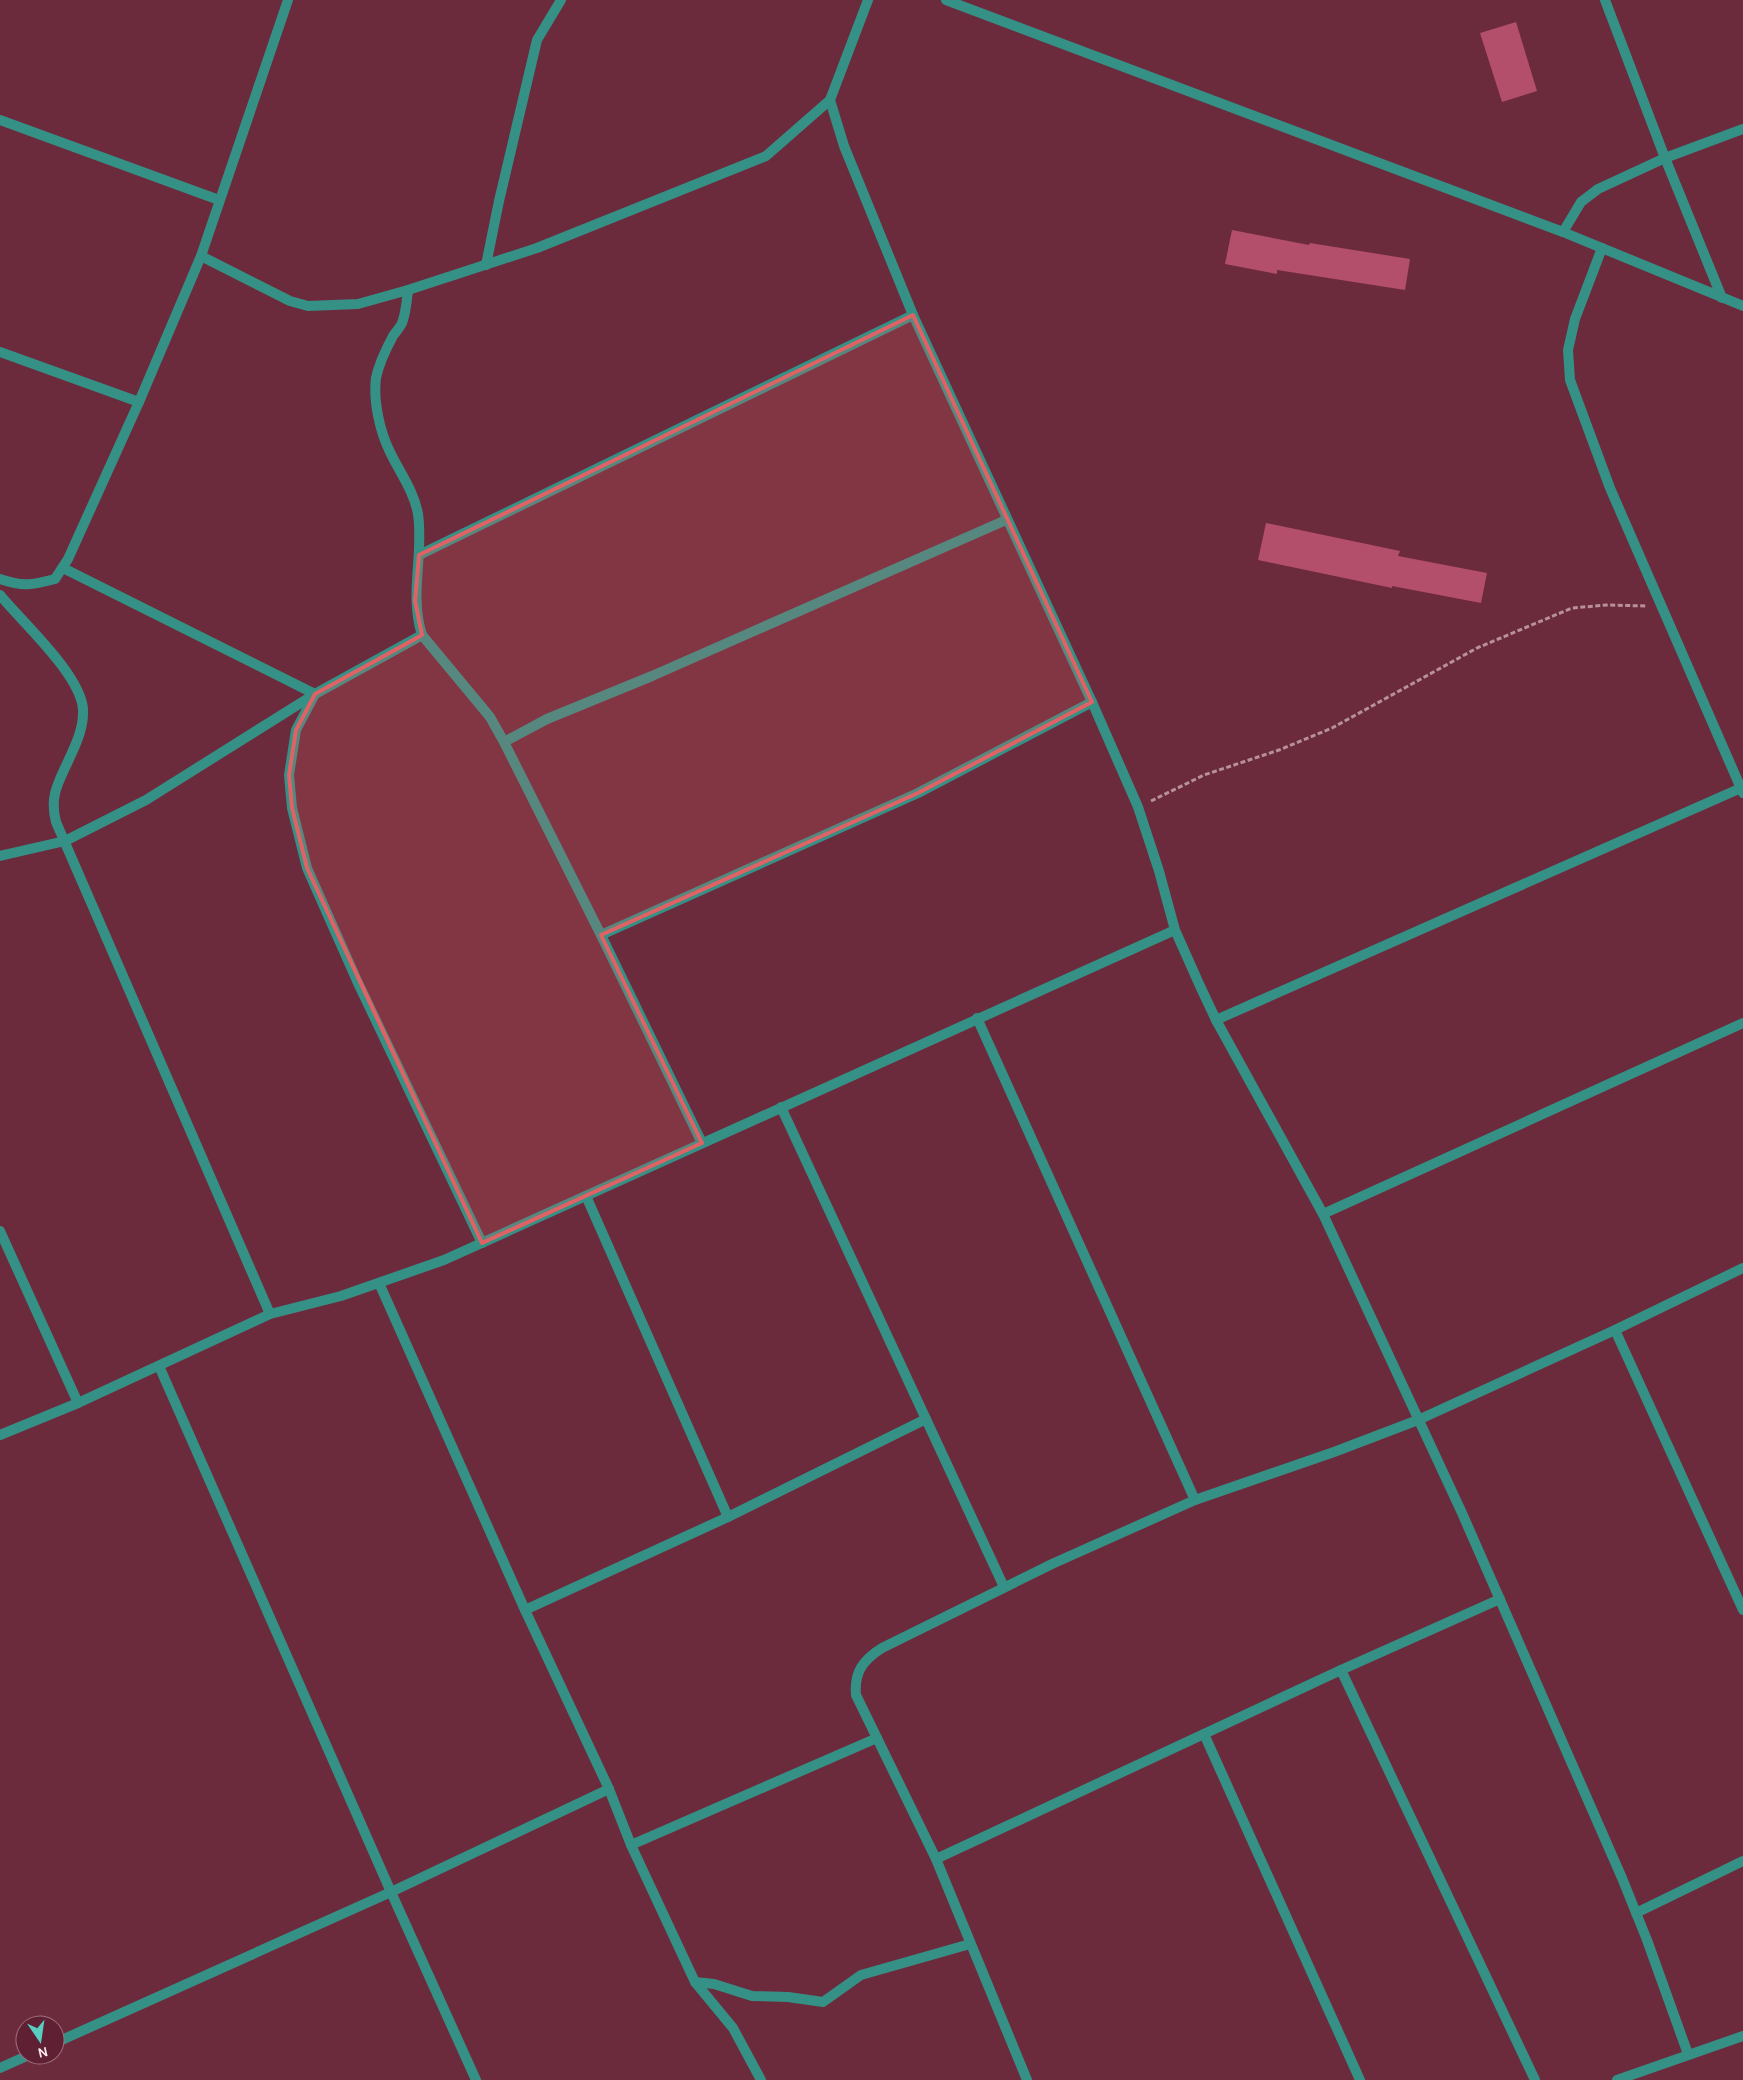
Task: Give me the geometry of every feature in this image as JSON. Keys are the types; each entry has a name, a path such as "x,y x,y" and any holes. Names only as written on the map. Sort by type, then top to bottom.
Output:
{"street":[{"path":"0,579 19,585 39,583 55,579 63,568 139,402 201,256 288,0"},
{"path":"486,265 537,40 561,0"},
{"path":"201,256 290,301 308,306 358,304 408,290 537,248 766,156 830,100 868,0"},
{"path":"946,0 1563,232 1743,306"},
{"path":"1605,0 1665,158 1722,298"},
{"path":"830,100 844,146 913,315 1006,520 1092,702 1138,807 1160,872 1175,930 1216,1020 1323,1214 1462,1513 1636,1912 1688,2054"},
{"path":"0,120 220,200"},
{"path":"1563,232 1581,202 1598,189 1665,158 1743,129"},
{"path":"1216,1020 1742,791 1610,488 1570,380 1568,350 1576,319 1602,248"},
{"path":"408,290 403,321 382,358 376,378 376,399 382,430 389,452 407,482 418,515 419,554 415,601 422,635 490,718 504,742 601,935 702,1143"},
{"path":"419,554 913,315"},
{"path":"0,352 139,402"},
{"path":"504,742 547,720 652,676 1006,520"},
{"path":"63,568 315,694"},
{"path":"0,596 69,676 78,692 83,709 81,731 53,798 56,822 270,1314"},
{"path":"0,856 65,841 146,800 315,694 422,635"},
{"path":"315,694 296,730 289,774 292,808 307,868 358,983 482,1243"},
{"path":"601,935 918,793 1092,702"},
{"path":"0,1435 78,1403 270,1314 341,1296 444,1260 1175,930"},
{"path":"977,1018 1195,1500"},
{"path":"1323,1214 1743,1023"},
{"path":"781,1107 1004,1588"},
{"path":"586,1196 728,1517"},
{"path":"0,1231 78,1403"},
{"path":"1027,2080 936,1859 856,1696 855,1682 868,1657 882,1648 1052,1564 1195,1500 1334,1452 1418,1420 1615,1330 1743,1268"},
{"path":"379,1283 525,1610 609,1789 631,1845 696,1982 733,2028 761,2080"},
{"path":"1615,1330 1743,1610"},
{"path":"159,1366 476,2080"},
{"path":"525,1610 728,1517 926,1419"},
{"path":"936,1859 1341,1670 1500,1599"},
{"path":"1341,1670 1535,2080"},
{"path":"1204,1734 1360,2080"},
{"path":"631,1845 877,1738"},
{"path":"65,2039 391,1892 609,1789"},
{"path":"1636,1912 1743,1861"},
{"path":"696,1982 714,1984 752,1996 788,1997 823,2002 861,1975 970,1944"},
{"path":"1616,2080 1743,2036"},
{"path":"0,2068 15,2061"}],"path":[{"path":"1138,807 1204,775 1279,750 1332,728 1477,648 1572,608 1607,604 1662,607"}],"highlighted area":[{"path":"913,315 1092,702 918,793 601,935 702,1143 482,1243 307,868 292,808 289,775 296,730 315,694 422,635 415,601 419,555"}],"building":[{"path":"1516,22 1537,91 1502,102 1480,33"},
{"path":"1232,230 1309,245 1310,243 1410,259 1405,290 1277,270 1277,274 1225,264"},
{"path":"1266,523 1400,551 1398,556 1487,573 1481,603 1392,586 1392,588 1258,560"}]}
